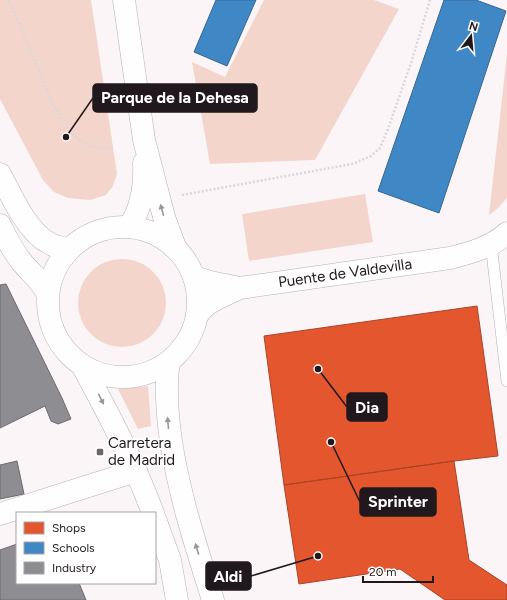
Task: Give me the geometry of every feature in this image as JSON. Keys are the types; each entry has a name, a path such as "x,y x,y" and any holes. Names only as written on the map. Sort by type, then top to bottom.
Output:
{"main road":[{"path":"124,0 144,140 164,217 175,247"},
{"path":"129,227 139,208 145,179 144,140"},
{"path":"0,174 28,224 41,238 60,246"},
{"path":"0,199 9,213 23,228 31,234 60,246 95,232 114,227 129,227 148,231 165,239 175,247 186,261 198,289 197,315 188,340 180,352 170,361 151,372 129,377 106,375 92,370 66,351 54,332 49,312 48,296 51,280 60,261 60,246"},
{"path":"0,225 22,263 38,279 46,290 48,296"},
{"path":"0,236 18,257"},
{"name":"Puente de Valdevilla","path":"240,288 450,258 473,251 499,238"},
{"path":"194,277 240,288"},
{"path":"197,315 206,305 240,288"},
{"path":"170,361 167,375 167,412 173,458 190,525 213,600"},
{"path":"82,364 98,393 136,471 153,512"},
{"path":"0,514 136,471"},
{"path":"156,522 183,600"},
{"path":"170,560 177,600"}],"lane":[{"path":"499,238 507,381"}],"path":[{"path":"9,0 53,104 74,136 89,146 113,148"},
{"path":"181,195 352,164 370,156 380,148 388,129 430,0"}],"shaded area":[{"path":"0,0 91,0 117,174 113,186 106,195 90,200 68,198 54,192 43,180 0,99"},
{"path":"264,0 374,0 399,9 315,160 210,164 192,62 225,77"},
{"path":"507,54 507,198 489,215"},
{"path":"365,194 373,242 249,261 242,214"},
{"path":"122,259 139,262 153,272 163,286 166,303 163,320 153,334 139,344 122,347 105,344 91,334 81,320 78,303 81,286 91,272 105,262"},
{"path":"148,386 151,426 138,429 118,389"}],"building: Shops":[{"path":"477,306 498,456 284,485 264,336"},
{"path":"454,461 469,560 507,585 507,600 445,600 400,569 299,584 284,485"}],"building: Schools":[{"path":"216,0 256,0 227,66 194,52"},
{"path":"444,0 476,0 506,11 439,213 378,191"}],"building: Industry":[{"path":"6,284 71,419 58,424 51,421 45,406 0,428 0,285"},
{"path":"17,461 24,494 0,499 0,465"},
{"path":"16,544 16,584 79,584 86,600 0,600 0,550"}],"place":[{"name":"Parque de la Dehesa","path":"66,137"},
{"name":"Dia","path":"318,369"},
{"name":"Sprinter","path":"331,442"},
{"name":"Carretera de Madrid","path":"100,452"},
{"name":"Aldi","path":"318,556"}]}
